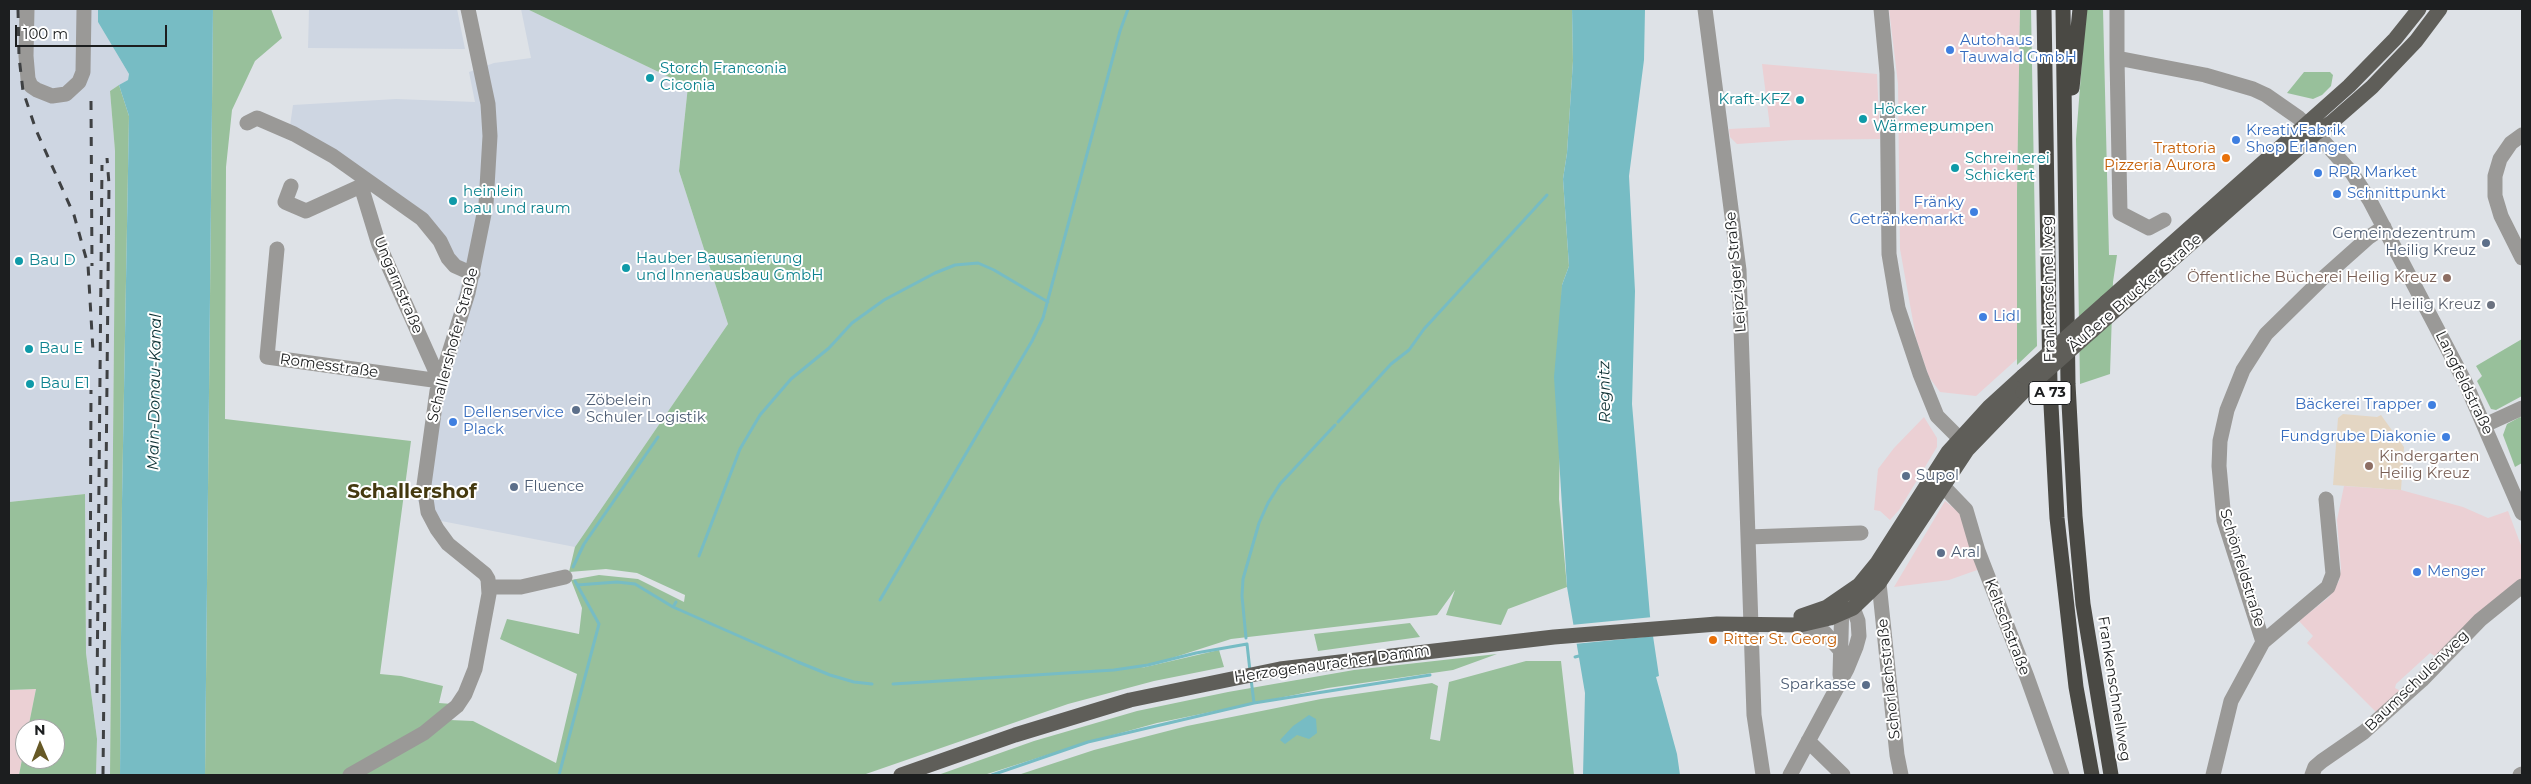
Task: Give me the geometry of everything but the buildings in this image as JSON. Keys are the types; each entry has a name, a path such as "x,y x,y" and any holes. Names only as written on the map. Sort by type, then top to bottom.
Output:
{"highway":[{"name":"Frankenschnellweg","path":"2044,9 2050,386 2057,518 2076,687 2092,775"},
{"name":"Frankenschnellweg","path":"2062,9 2068,374 2075,516 2083,604 2110,775"},
{"path":"2065,137 2080,9"}],"main road":[{"name":"Äußere Brucker Straße","path":"1800,625 1846,606 1879,583 1967,450 2023,392 2092,331 2311,128 2369,67 2419,9"},
{"name":"Äußere Brucker Straße","path":"1846,606 1859,585 1877,563 1934,472 1959,438 2023,376 2106,302 2311,128 2336,120 2390,69 2416,41 2440,9"},
{"name":"Herzogenauracher Damm","path":"1776,623 1846,606"},
{"name":"Herzogenauracher Damm","path":"901,775 971,750 1130,700 1226,679 1322,662 1572,635 1656,628 1750,623 1800,625"}],"street":[{"path":"27,9 26,56 28,79 31,86 52,96 66,94 79,82 83,72 84,9"},
{"name":"Schallershofer Straße","path":"468,9 486,90 490,119 486,204 473,274 440,381 425,468 424,485 428,512 448,544 485,574 489,587"},
{"name":"Leipziger Straße","path":"1705,9 1739,270 1754,715 1763,775"},
{"path":"1881,9 1887,73 1889,254 1897,299 1920,374 1937,416 1959,438"},
{"path":"2117,9 2120,213 2149,228 2164,220"},
{"name":"Langfeldstraße","path":"2117,58 2205,75 2253,89 2275,101 2311,128 2360,183 2460,373 2485,425 2522,513"},
{"path":"247,123 256,118 294,134 333,156 363,182 422,219 436,235 448,258 455,266 473,274"},
{"path":"2522,135 2511,144 2500,159 2495,176 2495,196 2501,216 2522,258"},
{"path":"291,186 285,202 306,211 363,182"},
{"name":"Ungarnstraße","path":"363,182 379,245 440,381"},
{"name":"Schönfeldstraße","path":"2263,642 2224,520 2219,466 2220,441 2227,410 2243,370 2266,334 2323,278 2369,237 2384,227"},
{"name":"Romesstraße","path":"277,249 267,357 440,381"},
{"path":"2485,425 2522,408"},
{"name":"Keltschstraße","path":"1942,486 1966,510 1978,551 2027,677 2062,775"},
{"path":"2213,775 2231,702 2263,642 2328,587 2333,574 2326,499"},
{"path":"1748,536 1861,533"},
{"path":"350,775 424,733 446,716 462,700 475,669 489,587 521,587 566,577"},
{"name":"Schorlachstraße","path":"1879,583 1897,755 1901,775"},
{"name":"Baumschulenweg","path":"2312,775 2315,767 2364,732 2422,680 2480,620 2522,586"},
{"path":"1839,681 1846,606"},
{"path":"1790,775 1852,658 1859,636 1858,621 1846,606"},
{"path":"1800,625 1825,634 1841,652"},
{"path":"1808,741 1843,775"}],"shaded area":[{"path":"9,9 98,9 98,22 129,74 128,80 110,91 115,151 115,224 110,775 96,775 97,739 86,653 85,494 9,502"},
{"path":"309,9 457,9 465,49 308,48"},
{"path":"521,9 527,9 688,86 679,171 728,324 575,547 426,518 417,499 431,392 463,279 463,264 457,262 443,240 290,126 293,105 396,99 475,102 469,72 494,63 531,58"},
{"path":"1889,9 2020,9 2017,359 1976,396 1940,392 1929,377 1916,338 1900,249 1898,84"},
{"path":"1762,64 1877,74 1880,139 1795,140 1737,144 1730,137 1729,129 1770,127"},
{"name":"Kindergarten Heilig Kreuz","path":"2343,414 2377,417 2381,415 2404,447 2401,490 2333,485 2338,418"},
{"path":"1924,417 1937,438 1937,447 1899,510 1890,520 1880,511 1874,510 1878,469 1894,448"},
{"path":"2344,486 2401,490 2463,507 2488,518 2508,511 2522,548 2522,580 2438,658 2430,653 2396,684 2395,688 2403,692 2378,714 2307,643 2313,636 2299,621 2329,597 2339,581 2341,568 2337,520"},
{"path":"1945,501 1960,513 1980,569 1949,580 1894,587"},
{"path":"36,689 30,719 15,719 15,769 20,769 19,775 9,775 9,690"}],"green space":[{"path":"213,9 271,9 282,38 255,61 232,110 226,167 225,419 411,441 380,674 401,676 443,686 439,703 465,705 450,720 473,721 556,763 577,674 500,639 507,619 579,634 582,608 571,580 599,575 638,579 684,602 685,595 637,573 606,569 569,572 575,547 728,324 679,171 688,86 527,9 1572,9 1573,61 1567,153 1563,179 1569,266 1562,285 1559,499 1567,587 1508,609 1501,625 1446,615 1455,590 1437,615 1231,639 1141,668 1219,650 1224,667 1154,681 1068,704 863,775 205,775"},
{"path":"2020,9 2031,9 2037,346 2017,365 2017,191"},
{"path":"2086,9 2103,9 2109,255 2117,255 2113,282 2110,374 2080,384 2076,139"},
{"path":"2304,72 2330,72 2333,75 2331,86 2322,95 2313,99 2287,93"},
{"path":"119,85 129,116 122,501 120,775 110,775 115,151 110,91"},
{"path":"2522,339 2522,396 2496,410 2491,409 2477,381 2482,376 2476,366"},
{"path":"2520,417 2522,418 2522,463 2515,467 2503,435 2507,424"},
{"path":"85,494 86,653 97,739 96,775 19,775 20,769 65,769 65,719 30,719 36,689 9,690 9,502"},
{"path":"1410,623 1420,637 1318,651 1314,634"},
{"path":"1497,654 1453,670 1328,688 1157,723 1088,742 984,775 938,775 1034,741 1137,711 1228,692 1354,670"},
{"path":"1526,661 1561,661 1574,775 1018,775 1094,750 1187,726 1321,699 1432,683 1438,686 1430,739 1440,741 1449,682"}],"water":[{"name":"Main-Donau-Kanal","path":"98,9 213,9 205,775 120,775 122,501 129,116 119,85 128,80 129,74 98,22"},
{"name":"Regnitz","path":"1572,9 1645,9 1644,60 1629,176 1635,291 1632,404 1650,616 1659,676 1656,677 1677,754 1680,775 1583,775 1585,693 1567,587 1554,377 1562,285 1569,266 1563,179 1567,153 1573,61"},
{"path":"1309,715 1316,719 1317,733 1309,739 1297,735 1285,744 1280,740 1293,726"}],"pier":[{"path":"1653,617 1655,636 1574,644 1571,625"}],"waterway":[{"path":"880,600 1032,341 1043,318 1120,31 1128,9"},
{"path":"1338,422 1391,364 1409,350 1424,329 1547,195"},
{"path":"699,556 740,449 760,415 791,379 829,348 852,323 884,300 935,273 955,265 978,263 994,270 1048,302"},
{"path":"1246,638 1242,596 1243,579 1259,523 1268,503 1280,484 1335,425"},
{"path":"573,567 584,544 658,437"},
{"path":"559,775 599,624 575,581"},
{"path":"577,585 617,582 635,584 673,607 798,662 830,675 854,682 872,684"},
{"path":"673,607 676,602"},
{"path":"1247,644 1250,671"},
{"path":"893,684 1114,670 1148,665 1196,653 1247,644"},
{"path":"1575,657 1579,656"},
{"path":"1251,679 1254,703 1430,675"},
{"path":"992,775 1088,742 1254,703"}],"railway":[{"path":"18,9 19,57 23,91 36,130 74,215 88,265 93,351"},
{"path":"91,101 92,266"},
{"path":"103,775 109,184 107,158"},
{"path":"97,693 102,165"},
{"path":"90,646 91,390"}],"place":[{"name":"Autohaus Tauwald GmbH","path":"1950,50"},
{"name":"Storch Franconia Ciconia","path":"650,78"},
{"name":"Kraft-KFZ","path":"1800,100"},
{"name":"Höcker Wärmepumpen","path":"1863,119"},
{"name":"KreativFabrik Shop Erlangen","path":"2236,140"},
{"name":"Trattoria Pizzeria Aurora","path":"2226,158"},
{"name":"Schreinerei Schickert","path":"1955,168"},
{"name":"RPR Market","path":"2318,173"},
{"name":"Schnittpunkt","path":"2337,194"},
{"name":"heinlein bau und raum","path":"453,201"},
{"name":"Fränky Getränkemarkt","path":"1974,212"},
{"name":"Gemeindezentrum Heilig Kreuz","path":"2486,243"},
{"name":"Bau D","path":"19,261"},
{"name":"Hauber Bausanierung und Innenausbau GmbH","path":"626,268"},
{"name":"Öffentliche Bücherei Heilig Kreuz","path":"2447,278"},
{"name":"Heilig Kreuz","path":"2491,305"},
{"name":"Lidl","path":"1983,317"},
{"name":"Bau E","path":"29,349"},
{"name":"Bau E1","path":"30,384"},
{"name":"Bäckerei Trapper","path":"2432,405"},
{"name":"Zöbelein Schuler Logistik","path":"576,410"},
{"name":"Dellenservice Plack","path":"453,422"},
{"name":"Fundgrube Diakonie","path":"2446,437"},
{"name":"Kindergarten Heilig Kreuz","path":"2369,466"},
{"name":"Supol","path":"1906,476"},
{"name":"Fluence","path":"514,487"},
{"name":"Aral","path":"1941,553"},
{"name":"Menger","path":"2417,572"},
{"name":"Ritter St. Georg","path":"1713,640"},
{"name":"Sparkasse","path":"1866,685"}],"district":[{"name":"Schallershof","path":"412,492"}]}
